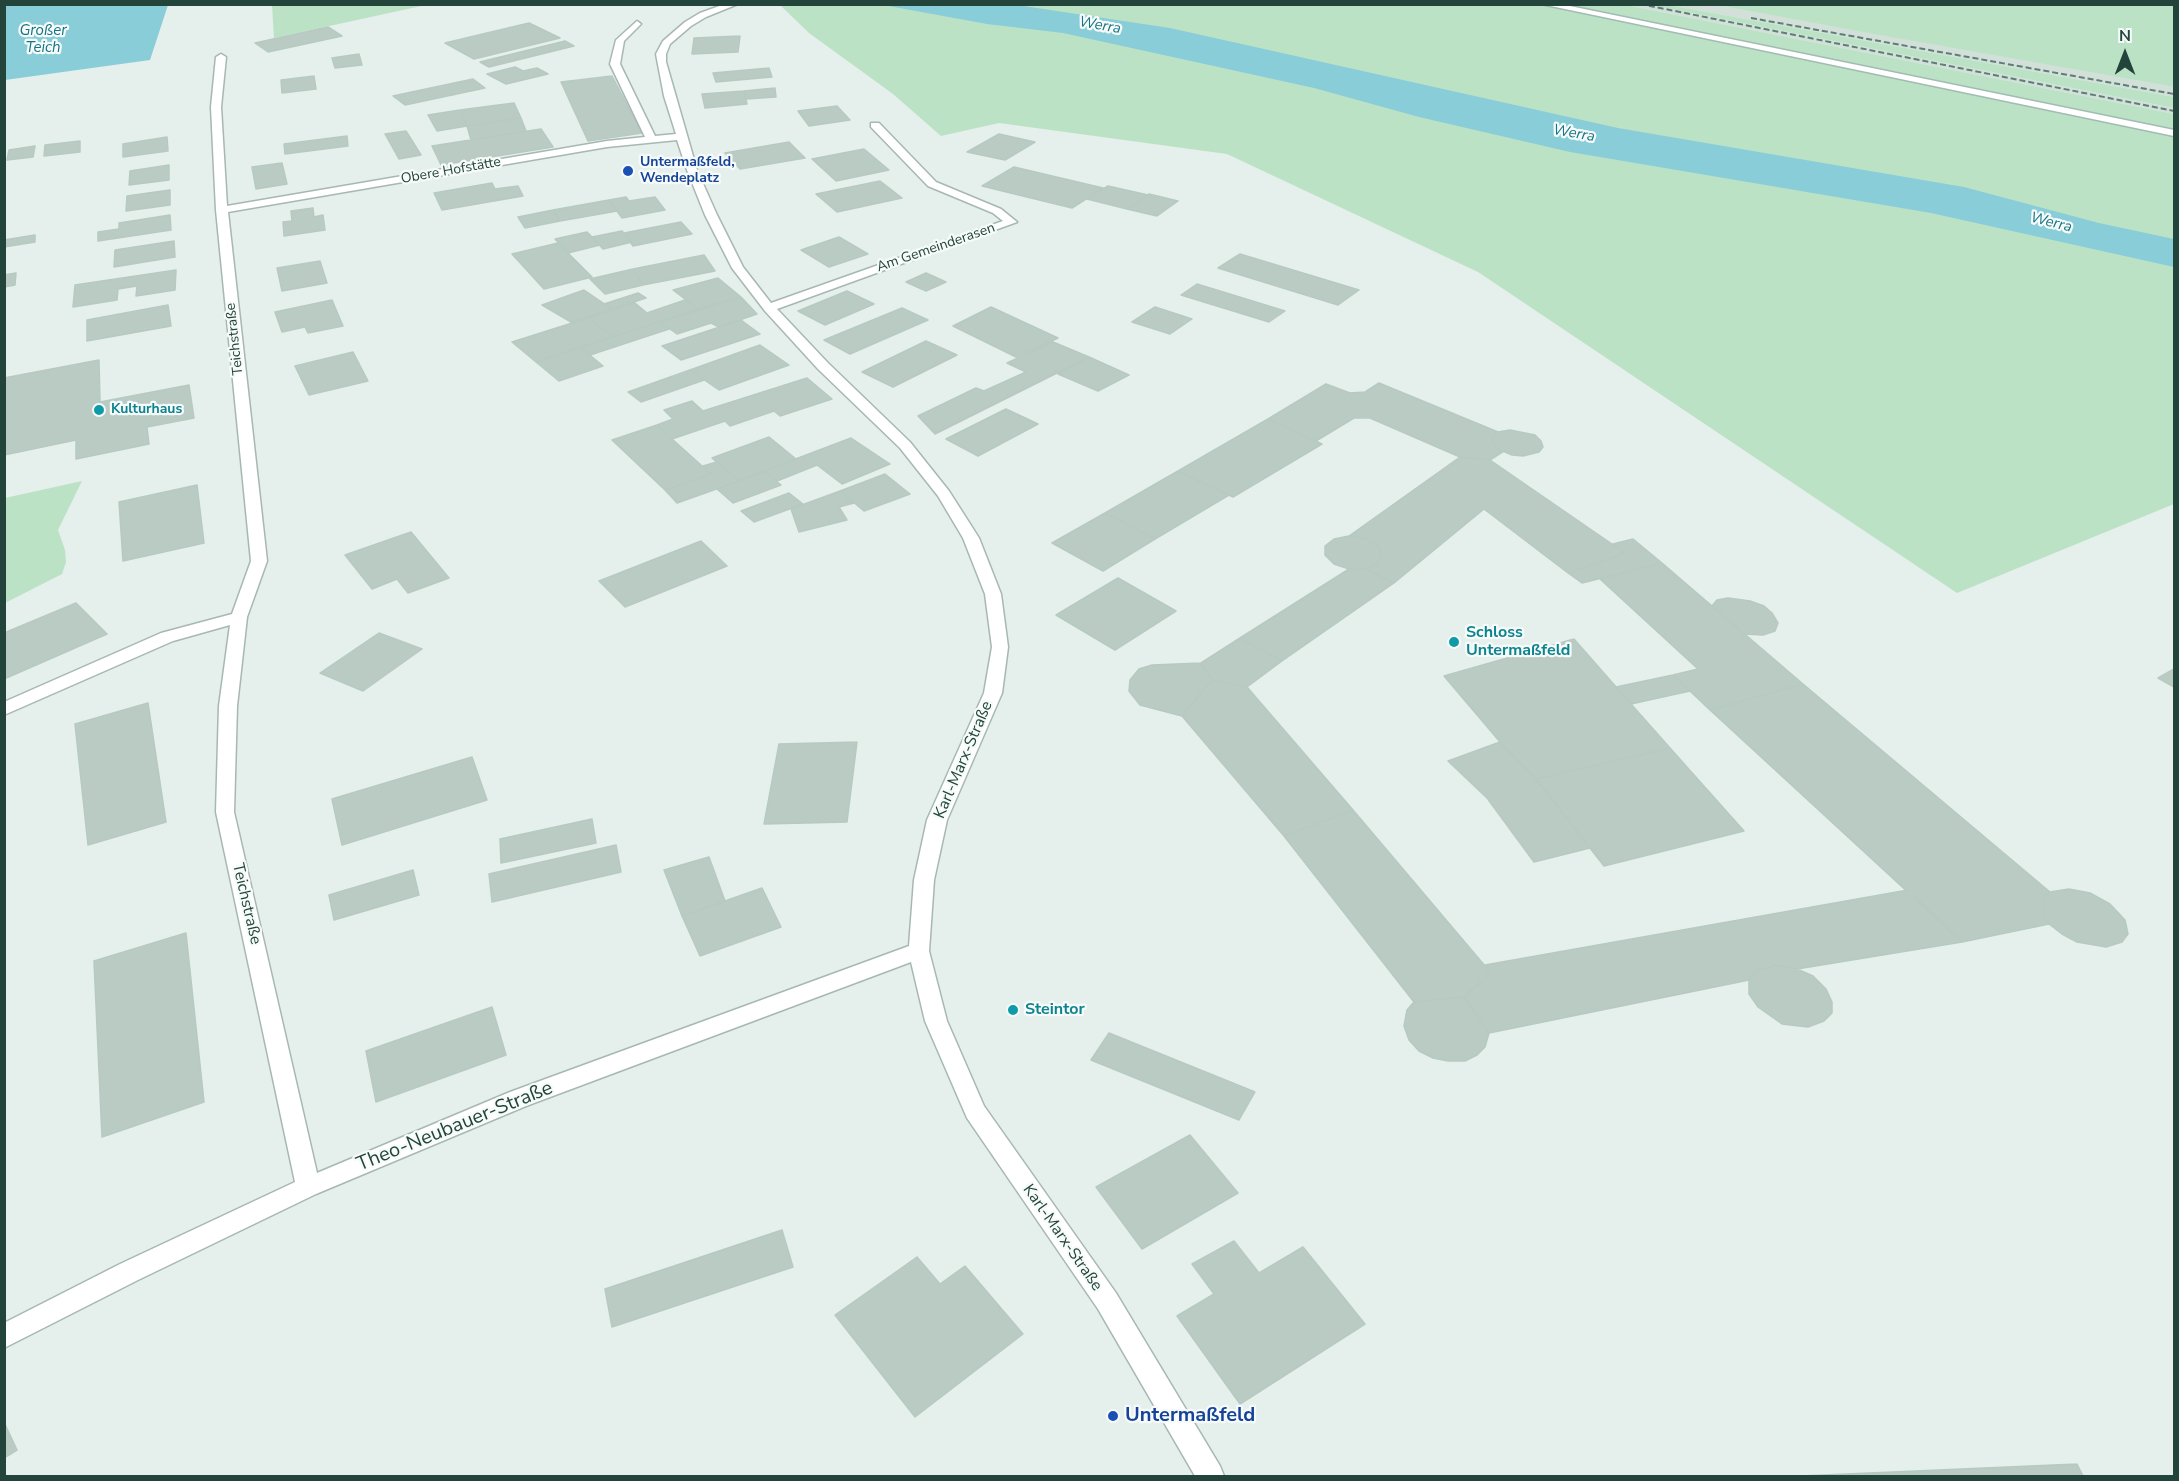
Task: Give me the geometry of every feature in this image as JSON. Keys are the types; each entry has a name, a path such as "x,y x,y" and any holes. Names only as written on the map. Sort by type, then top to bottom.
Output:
{"street":[{"path":"1545,4 2175,133"},
{"name":"Karl-Marx-Straße","path":"729,6 703,15 682,28 666,43 661,54 661,62 682,136 711,215 738,268 769,308 823,366 905,446 937,486 971,538 993,594 1000,647 993,693 937,820 924,880 919,951 936,1021 975,1111 1107,1301 1210,1476"},
{"path":"637,24 620,40 615,64 651,139"},
{"name":"Teichstraße","path":"221,57 216,107 222,210 260,561 239,617 228,706 225,812 309,1186"},
{"name":"Am Gemeinderasen","path":"769,308 1011,222 997,211 932,184 875,125"},
{"name":"Obere Hofstätte","path":"222,210 607,144 682,136"},
{"path":"4,709 167,637 239,617"},
{"name":"Theo-Neubauer-Straße","path":"4,1336 129,1272 309,1186 518,1099 919,951"}],"shaded area":[{"path":"1626,5 1651,5 2174,108 2174,114"},
{"path":"1669,5 1717,5 2174,87 2174,97"}],"green space":[{"path":"272,4 426,5 274,38"},
{"path":"780,5 1626,5 2174,114 2174,504 1957,593 1478,272 1227,154 999,123 941,136 893,94 809,33"},
{"path":"1651,5 1669,5 2174,97 2174,108"},
{"path":"1717,5 2174,5 2174,87 1863,32"},
{"path":"82,481 58,530 65,550 66,562 62,574 5,603 5,498"}],"water":[{"name":"Großer Teich","path":"4,5 168,5 150,60 5,80"},
{"name":"Werra","path":"883,5 1017,5 1170,28 1618,128 1964,187 2099,223 2174,239 2174,267 1931,213 1570,152 1419,117 1314,88 1063,33 987,24"}],"building":[{"path":"529,23 560,38 474,59 445,43"},
{"path":"328,27 342,36 268,52 255,43"},
{"path":"740,36 738,52 692,54 694,38"},
{"path":"565,41 574,46 489,67 480,62"},
{"path":"359,54 362,65 335,68 332,58"},
{"path":"515,67 523,71 537,68 548,74 506,84 487,74"},
{"path":"769,68 772,77 716,82 713,73"},
{"path":"314,76 316,89 282,93 281,80"},
{"path":"612,76 642,133 588,141 561,82"},
{"path":"473,79 485,88 405,105 393,96"},
{"path":"775,88 776,97 746,99 744,91"},
{"path":"744,91 747,104 705,108 702,94"},
{"path":"514,103 521,118 467,126 460,110"},
{"path":"837,106 850,120 809,126 798,111"},
{"path":"460,110 467,126 437,131 428,115"},
{"path":"521,118 526,131 471,140 467,126"},
{"path":"541,129 553,147 441,165 432,146"},
{"path":"406,131 421,155 399,159 385,134"},
{"path":"999,134 1035,142 1005,160 967,152"},
{"path":"347,136 348,146 285,154 284,144"},
{"path":"167,137 168,151 123,157 123,144"},
{"path":"80,141 80,152 44,156 45,145"},
{"path":"789,142 805,158 740,169 725,153"},
{"path":"35,146 33,157 7,160 9,150"},
{"path":"864,149 889,170 836,181 812,159"},
{"path":"282,163 287,184 256,189 252,167"},
{"path":"169,165 169,180 129,185 130,171"},
{"path":"1014,167 1103,188 1072,208 982,186"},
{"path":"880,181 902,198 837,212 816,194"},
{"path":"492,183 495,189 518,186 523,196 442,210 434,193"},
{"path":"1108,186 1148,195 1127,209 1087,199"},
{"path":"170,190 170,205 126,211 127,196"},
{"path":"1149,194 1178,201 1157,216 1127,209"},
{"path":"626,197 629,201 655,197 665,210 622,218 609,200"},
{"path":"609,200 617,211 560,221 553,210"},
{"path":"313,208 314,217 323,215 325,230 284,236 283,222 292,221 291,211"},
{"path":"553,210 560,221 525,228 518,217"},
{"path":"170,215 171,230 98,241 98,232 119,229 119,223"},
{"path":"681,222 692,234 633,246 624,233"},
{"path":"622,231 632,242 603,249 592,237"},
{"path":"587,232 600,245 568,253 555,239"},
{"path":"35,235 35,242 4,247 4,240"},
{"path":"839,237 868,254 829,267 801,250"},
{"path":"174,241 175,257 114,267 115,250"},
{"path":"558,243 592,277 544,289 512,254"},
{"path":"1240,254 1359,290 1338,305 1218,268"},
{"path":"704,255 715,271 643,285 633,269"},
{"path":"320,261 327,283 282,291 277,268"},
{"path":"633,269 643,285 605,294 590,279"},
{"path":"176,270 175,290 136,296 137,286 118,289 117,300 73,307 75,285"},
{"path":"16,273 15,285 4,287 4,275"},
{"path":"926,273 946,282 926,291 906,282"},
{"path":"718,278 741,297 698,309 673,290"},
{"path":"1197,284 1285,311 1269,322 1181,295"},
{"path":"584,290 612,309 571,322 542,305"},
{"path":"847,291 874,304 825,325 798,311"},
{"path":"638,293 646,298 612,309 604,304"},
{"path":"741,297 757,314 719,327 711,323 677,334 660,322"},
{"path":"332,300 343,326 308,333 305,327 282,332 275,312"},
{"path":"685,300 698,309 613,337 588,318 635,303 647,313"},
{"path":"168,305 171,326 87,341 87,320"},
{"path":"991,307 1058,338 1016,357 953,326"},
{"path":"1155,307 1192,319 1170,334 1132,322"},
{"path":"902,308 928,320 850,354 824,340"},
{"path":"588,318 613,337 536,362 512,342"},
{"path":"741,320 760,334 681,360 662,346"},
{"path":"660,322 669,329 590,355 580,347"},
{"path":"926,341 957,355 893,387 862,372"},
{"path":"1053,342 1089,357 935,434 918,416 976,388 984,391 1026,372 1007,363"},
{"path":"760,345 789,365 719,390 690,370"},
{"path":"580,347 603,366 559,381 536,362"},
{"path":"353,352 368,381 309,395 295,366"},
{"path":"1089,357 1129,375 1098,391 1058,374"},
{"name":"Kulturhaus","path":"99,360 100,402 189,385 194,418 147,427 149,444 76,459 76,440 4,455 4,378"},
{"path":"690,370 704,380 641,402 628,392"},
{"path":"807,378 832,399 780,416 774,411 730,426 725,421 672,439 657,425 673,419 664,410 692,401 703,411"},
{"path":"1379,383 1498,432 1491,439 1496,448 1504,451 1490,460 1460,457 1370,418 1354,418 1316,441 1268,419 1326,384 1350,393 1365,392"},
{"path":"1006,409 1038,424 978,456 946,439"},
{"path":"1268,419 1322,444 1233,497 1178,471"},
{"path":"657,425 711,474 665,490 612,440"},
{"path":"1510,430 1535,435 1543,447 1539,452 1523,456 1512,455 1496,448 1491,439 1498,432"},
{"path":"769,437 796,459 739,481 712,458"},
{"path":"851,438 890,464 842,484 817,465 777,481 764,471"},
{"path":"1460,457 1490,460 1625,553 1568,573 1484,509 1394,583 1365,569 1378,563 1382,555 1378,546 1365,539 1349,536"},
{"path":"717,462 739,481 677,503 665,490 711,474 703,466"},
{"path":"764,471 781,485 733,503 717,489"},
{"path":"1178,471 1229,495 1155,539 1105,513"},
{"path":"885,474 910,494 864,511 840,491"},
{"path":"197,485 204,543 123,561 119,502"},
{"path":"840,491 854,503 839,507 847,520 799,532 791,509"},
{"path":"789,493 803,504 754,522 741,511"},
{"path":"1105,513 1155,539 1103,571 1052,543"},
{"path":"411,532 449,578 408,593 397,579 372,589 345,555"},
{"path":"1349,536 1365,539 1378,546 1382,555 1378,563 1365,569 1349,569 1334,564 1325,555 1325,546 1334,539"},
{"path":"1633,539 1662,563 1582,583 1568,573 1625,553 1613,544"},
{"path":"701,541 727,566 625,607 599,581"},
{"path":"1662,563 1803,684 1710,710 1673,675 1698,669 1600,579"},
{"path":"1349,569 1365,569 1394,583 1282,661 1240,638"},
{"path":"1118,578 1176,611 1115,650 1056,615"},
{"path":"1728,598 1750,601 1764,606 1778,623 1775,631 1763,635 1744,634 1712,606 1717,600"},
{"path":"76,603 107,634 4,679 4,633"},
{"path":"379,633 422,649 363,691 320,673"},
{"path":"1240,638 1282,661 1247,687 1212,680 1201,663"},
{"path":"1574,639 1670,748 1536,779 1500,742 1444,676"},
{"path":"1201,663 1212,680 1182,716 1140,705 1129,691 1130,680 1139,669 1152,665"},
{"path":"2174,669 2174,687 2158,678"},
{"path":"1673,675 1690,691 1631,704 1616,687"},
{"path":"1212,680 1247,687 1353,810 1284,836 1182,716"},
{"path":"1803,684 2050,892 2043,898 2044,915 2049,924 1962,942 1710,710"},
{"path":"148,703 166,822 88,845 75,724"},
{"path":"857,742 847,822 764,824 779,744"},
{"path":"1500,742 1536,779 1590,848 1534,862 1487,798 1448,761"},
{"path":"1670,748 1744,831 1604,866 1536,779"},
{"path":"472,757 487,800 342,845 332,799"},
{"path":"1353,810 1491,973 1464,997 1414,1002 1284,836"},
{"path":"592,819 596,843 501,863 500,839"},
{"path":"616,845 621,872 492,902 489,874"},
{"path":"709,857 725,901 682,916 664,870"},
{"path":"413,870 419,895 334,920 329,895"},
{"path":"762,888 781,927 700,956 682,916"},
{"path":"2069,889 2090,893 2110,904 2125,920 2128,934 2122,942 2106,947 2077,942 2049,924 2044,915 2043,898 2050,892"},
{"path":"1908,890 1962,942 1797,969 1776,965 1757,971 1749,980 1489,1033 1464,997 1491,973 1485,965"},
{"path":"186,933 204,1102 102,1137 94,961"},
{"path":"1776,965 1797,969 1813,976 1826,989 1832,1002 1832,1013 1824,1021 1808,1027 1782,1024 1758,1007 1749,994 1749,980 1757,971"},
{"path":"1464,997 1489,1033 1485,1047 1477,1055 1465,1061 1433,1058 1419,1051 1409,1040 1404,1026 1407,1010 1414,1002"},
{"path":"492,1007 506,1055 376,1102 366,1051"},
{"path":"1109,1033 1255,1092 1239,1120 1091,1060"},
{"path":"1190,1135 1238,1193 1142,1249 1096,1187"},
{"path":"782,1230 793,1267 612,1327 605,1289"},
{"path":"1234,1241 1259,1273 1303,1247 1365,1324 1240,1404 1177,1316 1214,1294 1192,1264"},
{"path":"917,1257 940,1284 965,1266 1023,1334 915,1417 835,1315"},
{"path":"4,1422 17,1450 4,1458"},
{"path":"2077,1464 2083,1476 1800,1476 1823,1475"}],"railway":[{"path":"1640,4 2174,111"},
{"path":"1751,18 2174,94"}],"place":[{"name":"Untermaßfeld, Wendeplatz","path":"628,171"},
{"name":"Kulturhaus","path":"99,410"},
{"name":"Schloss Untermaßfeld","path":"1454,642"},
{"name":"Steintor","path":"1013,1010"},
{"name":"Untermaßfeld","path":"1113,1416"}]}
